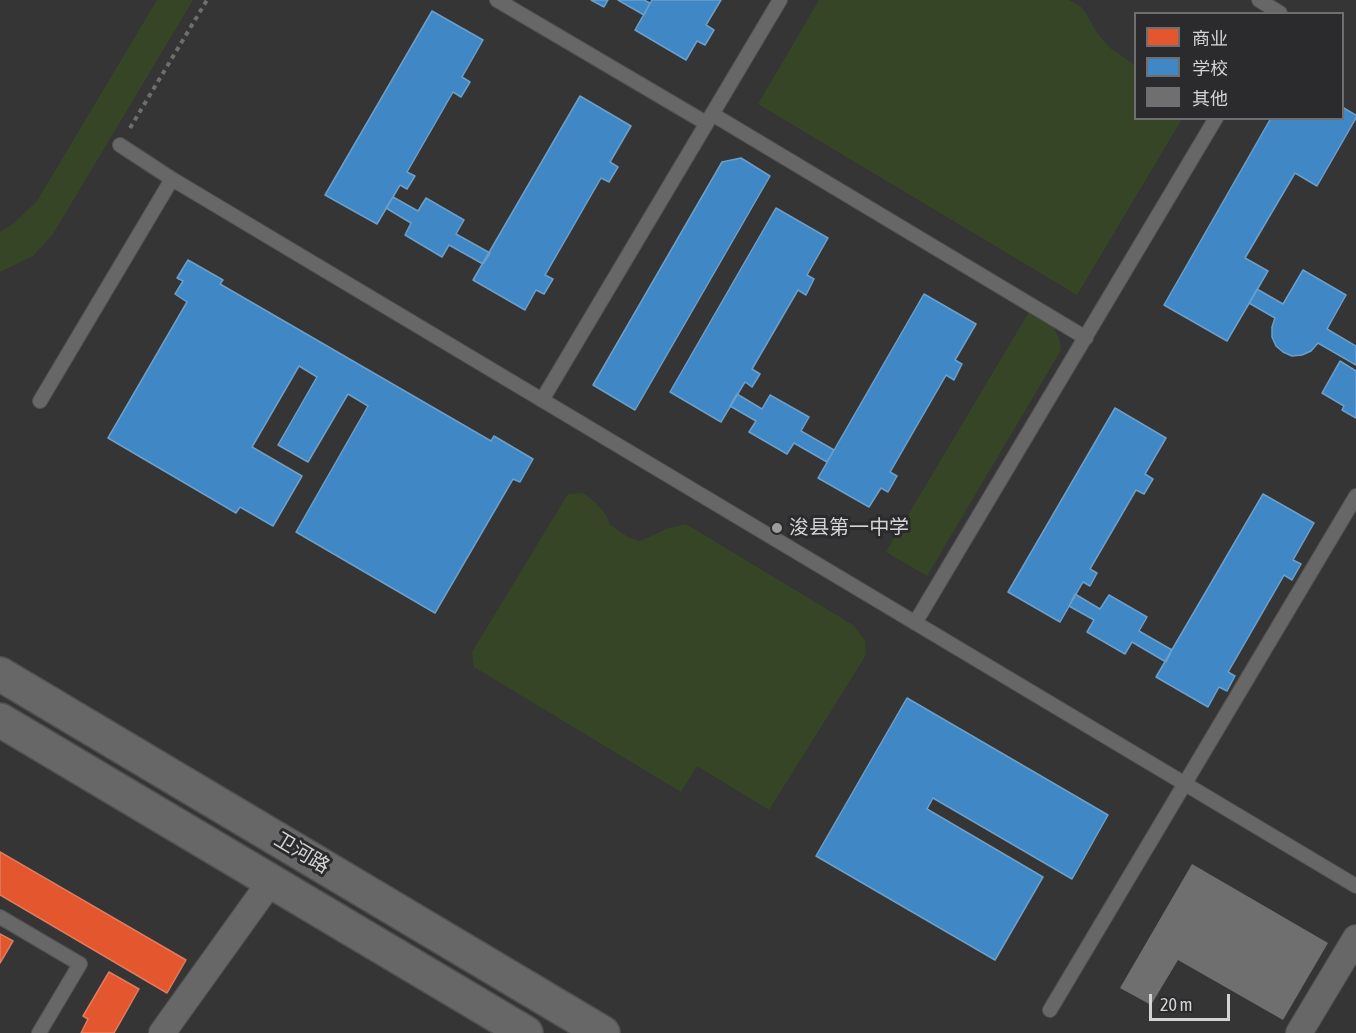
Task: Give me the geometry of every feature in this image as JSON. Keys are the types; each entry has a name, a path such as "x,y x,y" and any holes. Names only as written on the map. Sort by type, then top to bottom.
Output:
{"street":[{"name":"卫河路","path":"0,674 603,1033"},
{"name":"卫河路","path":"0,720 526,1033"},
{"path":"162,1033 271,882"},
{"path":"1299,1033 1356,938"}],"lane":[{"path":"497,0 709,119 1086,338"},
{"path":"542,400 780,0"},
{"path":"1258,0 1277,12"},
{"path":"915,623 1215,120"},
{"path":"120,145 172,179 1356,886"},
{"path":"40,401 172,179"},
{"path":"1050,1010 1356,496"},
{"path":"0,917 80,963 39,1033"}],"path":[{"path":"120,145 207,0"}],"green space":[{"path":"157,0 193,0 53,234 33,256 0,272 0,232 14,223 37,201"},
{"path":"819,0 1069,0 1081,7 1097,33 1110,48 1134,64 1134,120 1181,120 1077,295 758,104"},
{"path":"1029,312 1052,326 1058,335 1061,350 927,576 886,552"},
{"path":"583,493 596,503 606,515 610,525 628,537 640,541 666,529 686,524 853,625 865,640 866,655 769,810 697,766 681,792 474,667 472,652 568,494"}],"building: 商业":[{"path":"0,852 186,960 167,993 0,895"},
{"path":"0,934 13,941 0,963"},
{"path":"109,972 139,989 114,1033 81,1033 88,1019 83,1016"}],"building: 学校":[{"path":"591,0 608,0 604,7"},
{"path":"618,0 644,0 650,3 644,15"},
{"path":"652,0 721,0 706,25 714,30 705,45 697,41 686,60 635,30"},
{"path":"432,11 483,40 462,77 470,82 461,97 453,92 407,172 415,176 407,189 400,185 377,224 325,195"},
{"path":"580,96 631,126 610,162 618,167 609,182 601,178 545,275 553,279 544,294 536,290 525,310 473,280"},
{"path":"1344,108 1356,115 1317,186 1295,173 1245,258 1268,271 1227,341 1164,305 1270,120 1344,120"},
{"path":"741,158 770,176 635,410 593,385 722,162"},
{"path":"393,197 418,211 426,198 464,220 456,234 490,253 483,264 449,245 442,257 405,235 411,223 386,208"},
{"path":"776,208 828,238 807,275 814,279 806,295 798,290 752,369 760,374 752,387 745,382 721,422 670,392"},
{"path":"188,260 223,280 220,284 491,441 494,436 533,459 520,482 513,479 435,613 296,532 368,406 348,394 308,462 278,445 317,377 299,366 252,447 302,476 273,526 240,507 236,513 108,438 187,302 175,294 183,281 177,278"},
{"path":"1303,270 1346,295 1327,329 1356,346 1356,365 1318,343 1311,351 1302,355 1292,356 1283,352 1276,346 1272,337 1275,318 1249,303 1257,289 1283,304"},
{"path":"924,294 976,324 955,360 962,364 954,380 946,375 890,472 897,476 888,492 881,488 869,507 818,478"},
{"path":"1340,361 1356,371 1356,418 1342,410 1344,406 1322,393"},
{"path":"737,394 762,409 770,395 809,417 801,431 834,450 827,462 794,443 787,454 749,432 756,421 730,406"},
{"path":"1115,408 1166,438 1145,474 1153,479 1144,494 1136,490 1090,569 1097,573 1090,586 1083,582 1060,622 1008,592"},
{"path":"1263,494 1314,523 1293,560 1301,564 1292,580 1284,575 1228,672 1235,676 1227,691 1219,687 1208,707 1156,677"},
{"path":"1075,594 1100,609 1109,595 1147,617 1139,631 1172,650 1166,662 1132,642 1125,654 1087,632 1094,620 1069,606"},
{"path":"907,698 1108,815 1072,879 933,798 927,809 1043,877 995,960 816,856"}],"building: 其他":[{"path":"1192,864 1328,943 1283,1020 1178,960 1151,1005 1120,988"}],"place":[{"name":"浚县第一中学","path":"777,528"}]}
